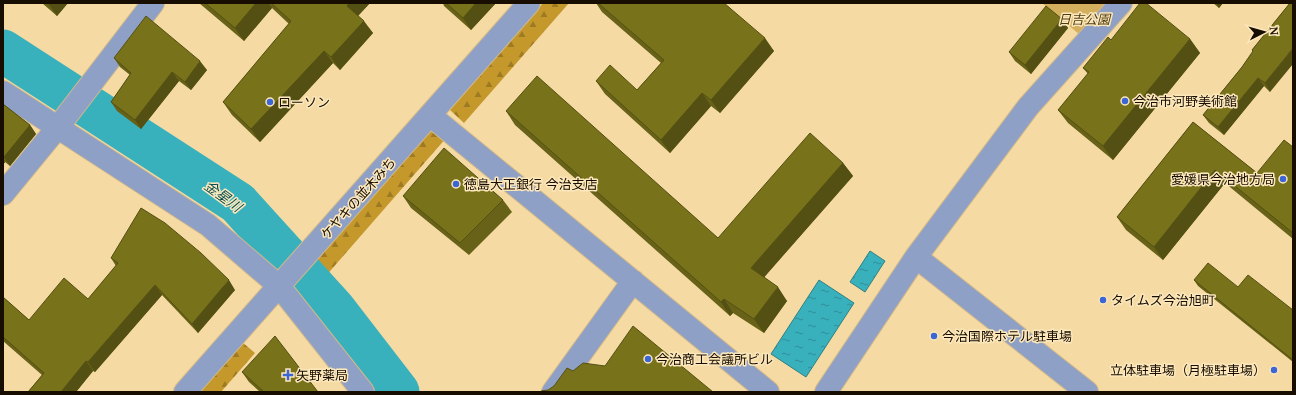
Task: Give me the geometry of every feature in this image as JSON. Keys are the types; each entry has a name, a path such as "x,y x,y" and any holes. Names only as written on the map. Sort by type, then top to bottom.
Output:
{"street":[{"path":"3,194 58,127 153,3"},
{"name":"ケヤキの並木みち","path":"185,392 431,116 529,3"},
{"path":"826,392 916,257 1028,107 1121,3"},
{"path":"3,92 208,225 279,286 363,392"},
{"path":"431,116 768,392"},
{"path":"916,257 1087,392"},
{"path":"553,392 633,281"}],"green space":[{"path":"543,3 569,3 464,123 450,110"},
{"name":"日吉公園","path":"1042,3 1118,3 1086,40"},
{"path":"434,126 447,137 324,278 311,267"},
{"path":"242,342 255,353 221,392 197,392"}],"water":[{"path":"870,251 885,261 865,292 850,282"},
{"path":"819,280 854,303 806,377 771,354"}],"building":[{"path":"205,3 256,3 235,28"},
{"path":"271,3 349,3 347,6 364,21 331,57 324,51 251,129 223,102 291,21"},
{"path":"446,3 476,3 463,18"},
{"path":"598,3 724,3 765,38 711,100 702,93 661,140 596,81 610,65 637,90 664,60"},
{"path":"1140,3 1146,3 1190,39 1103,146 1058,110 1089,72 1083,68 1108,37 1111,40"},
{"path":"1290,3 1293,3 1293,48 1265,83 1258,78 1218,127 1203,115 1242,67 1253,51 1252,50"},
{"path":"1046,6 1062,19 1025,65 1009,52"},
{"path":"146,16 200,61 185,82 172,72 135,120 111,102 131,73 114,58"},
{"path":"537,76 718,238 810,133 843,163 751,268 778,287 754,319 724,299 721,302 506,111"},
{"path":"3,104 30,125 4,157 3,156"},
{"path":"1193,122 1257,173 1284,140 1293,147 1293,233 1215,170 1154,247 1117,217"},
{"name":"徳島大正銀行 今治支店","path":"444,148 503,200 460,243 403,196"},
{"path":"141,208 165,223 201,253 229,280 192,324 155,285 88,362 86,361 61,392 28,392 44,373 3,337 3,297 29,320 64,278 88,299 118,263 111,258"},
{"path":"1208,263 1238,287 1248,275 1293,310 1293,360 1194,280"},
{"path":"633,326 713,392 540,392 548,390 554,386 567,368 573,371 583,363 605,366"},
{"path":"275,336 318,392 264,392 242,372"}],"waterway":[{"name":"金星川","path":"3,51 238,203 334,309 398,392"}],"place":[{"name":"今治市河野美術館","path":"1125,101"},
{"name":"ローソン","path":"270,102"},
{"name":"愛媛県今治地方局","path":"1283,179"},
{"name":"徳島大正銀行 今治支店","path":"456,184"},
{"name":"タイムズ今治旭町","path":"1103,300"},
{"name":"今治国際ホテル駐車場","path":"934,336"},
{"name":"今治商工会議所ビル","path":"648,359"},
{"name":"立体駐車場（月極駐車場）","path":"1274,370"},
{"name":"矢野薬局","path":"288,375"}]}
